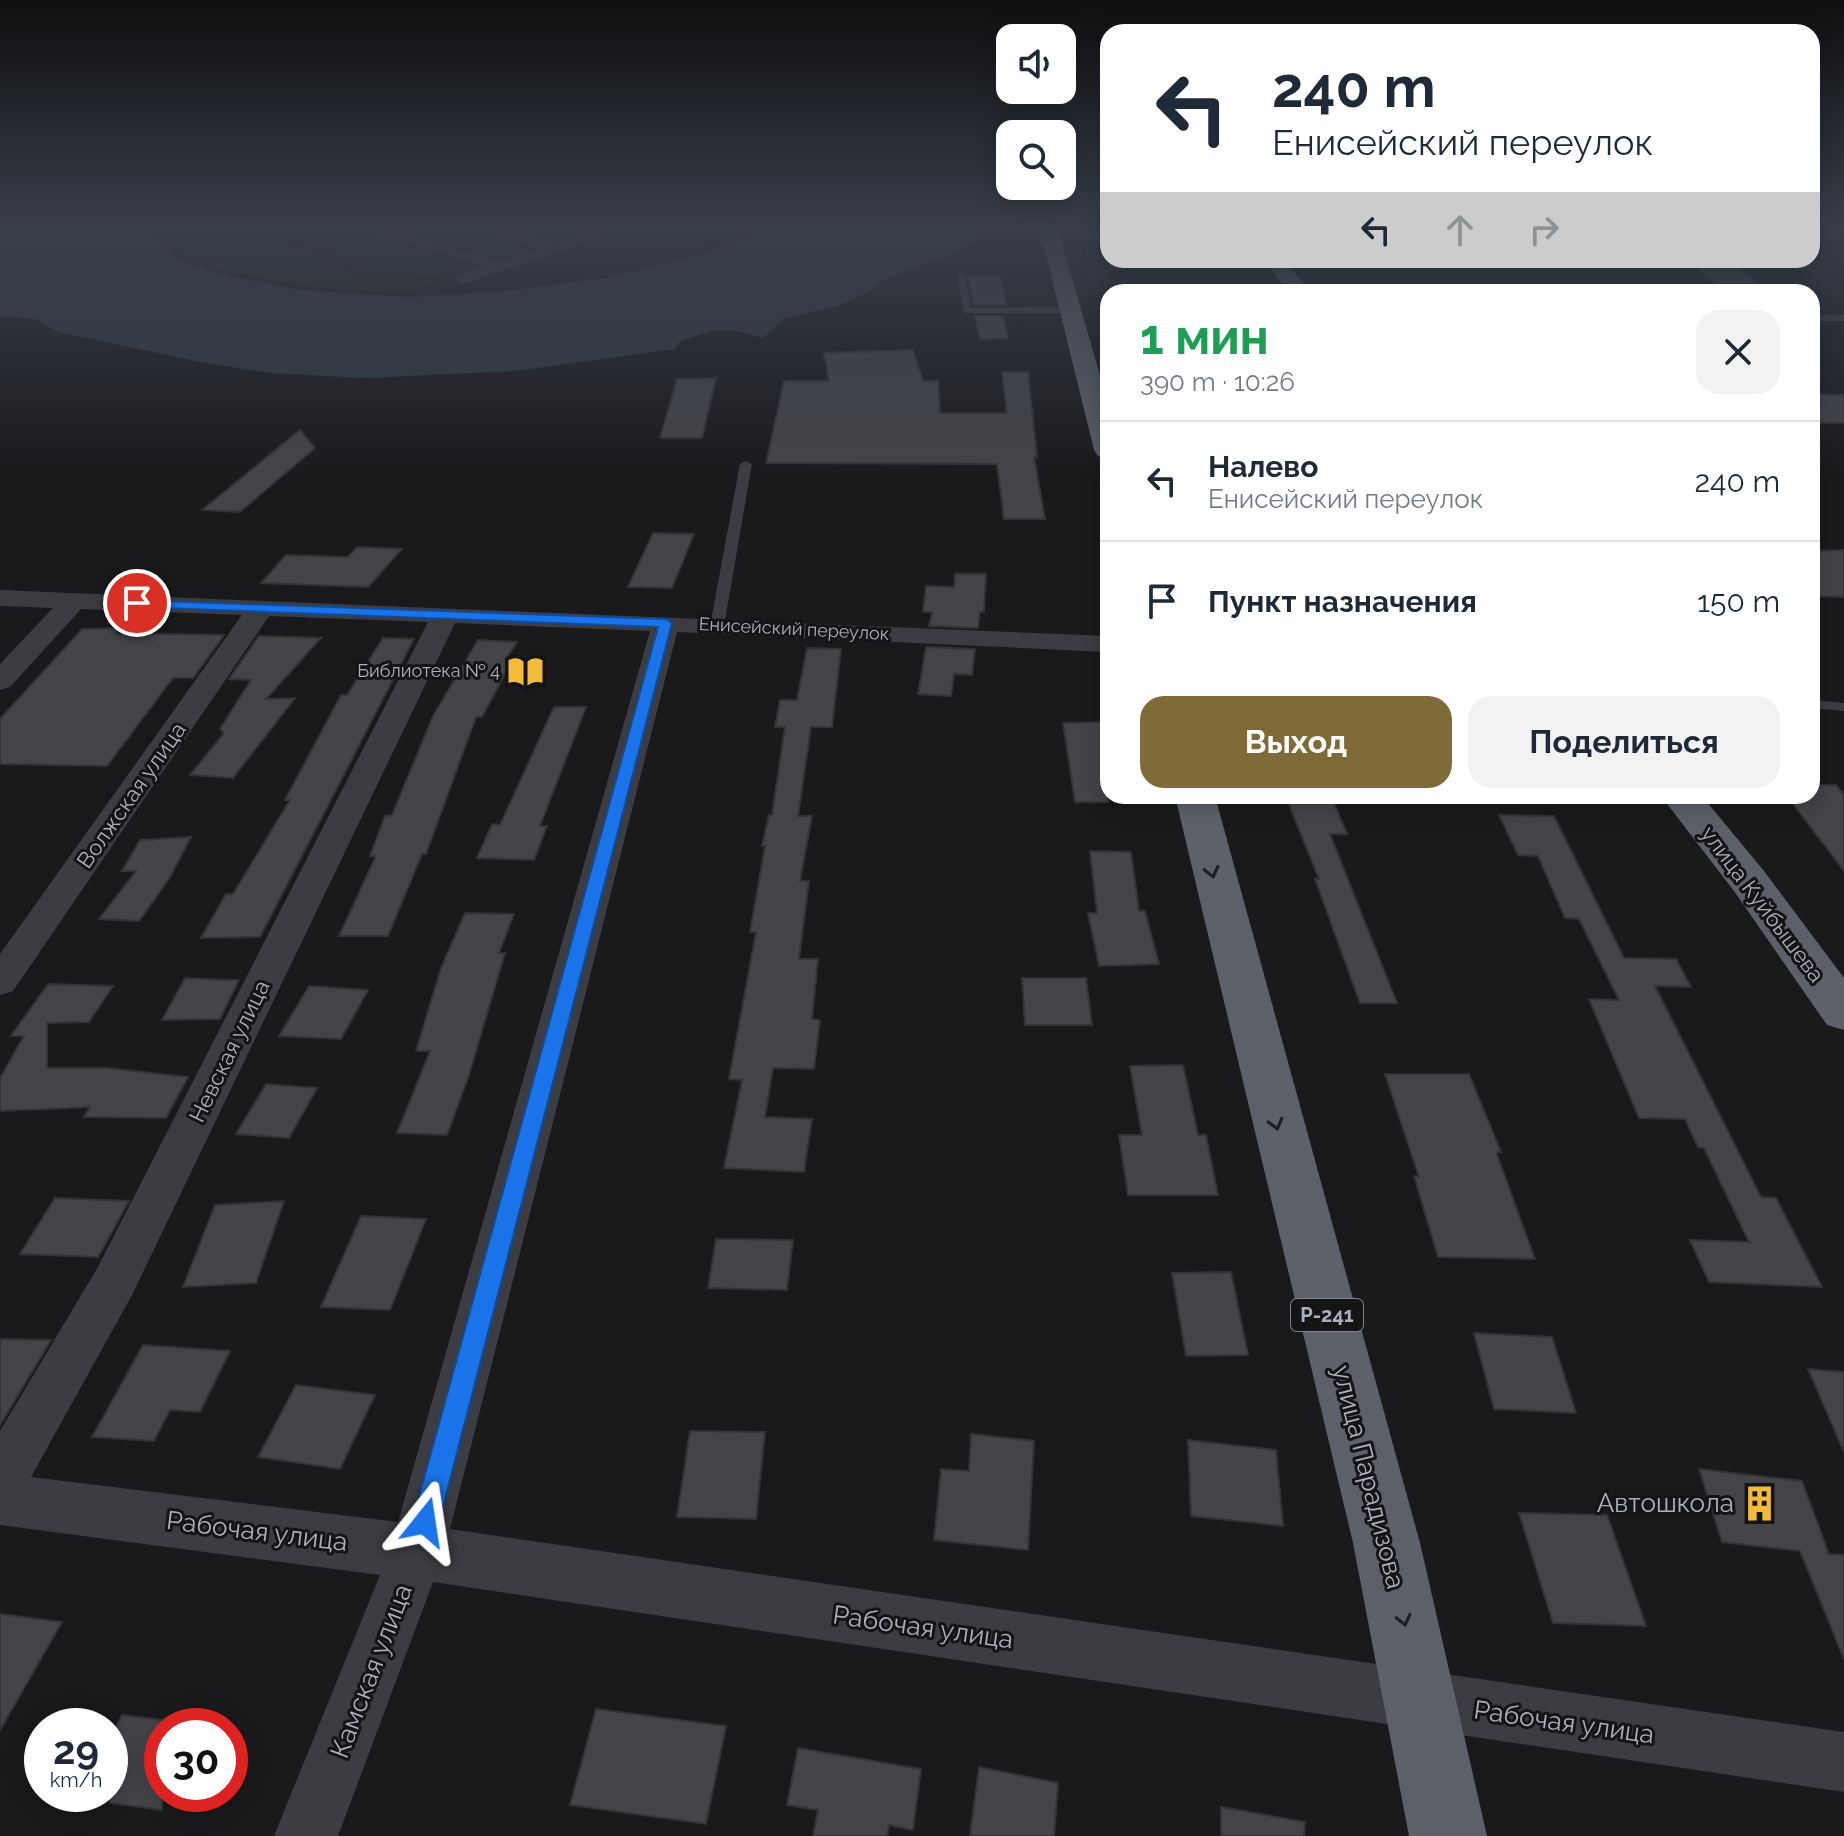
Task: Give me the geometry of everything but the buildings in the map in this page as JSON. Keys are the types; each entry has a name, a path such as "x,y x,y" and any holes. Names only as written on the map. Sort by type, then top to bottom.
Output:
{"highway":[{"path":"1072,312 1100,419"},
{"name":"улица Парадизова","path":"1197,804 1238,981 1375,1492 1423,1701 1448,1836"},
{"name":"улица Куйбышева","path":"1687,804 1749,881 1844,1013"}],"street":[{"name":"Енисейский переулок","path":"0,598 666,623 1100,644"},
{"path":"0,681 74,601"},
{"name":"Волжская улица","path":"0,982 261,608"},
{"name":"Невская улица","path":"0,1480 115,1281 445,615"},
{"name":"Камская улица","path":"306,1836 417,1552 666,623"},
{"name":"Рабочая улица","path":"0,1499 417,1552 1844,1762"}],"lane":[{"path":"1820,318 1844,318"},
{"path":"717,626 746,464"},
{"path":"1820,705 1844,707"}],"shaded area":[{"path":"0,312 814,312 783,319 763,338 737,331 712,331 680,341 675,349 515,371 364,378 269,373 201,362 58,332 36,319 0,317"}],"place":[{"name":"Библиотека № 4","path":"526,671"},
{"name":"Автошкола","path":"1760,1503"}],"route":[{"path":"137,603 666,623 425,1522"}]}
